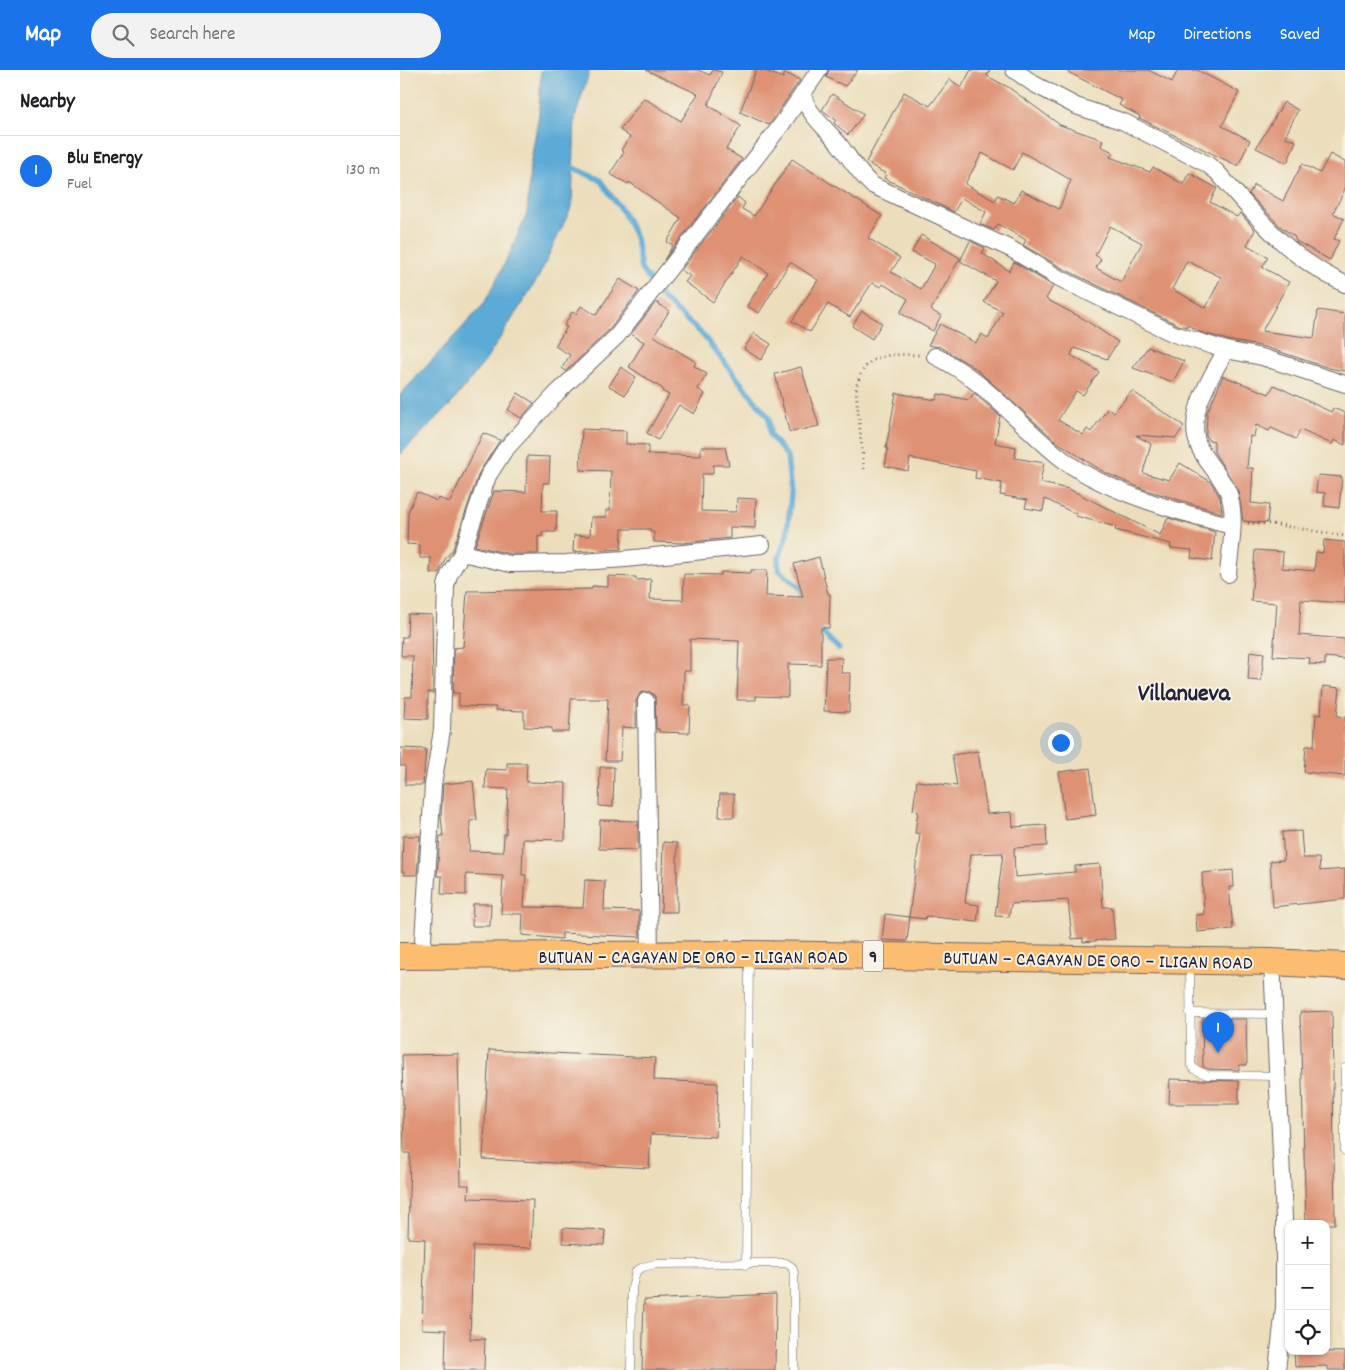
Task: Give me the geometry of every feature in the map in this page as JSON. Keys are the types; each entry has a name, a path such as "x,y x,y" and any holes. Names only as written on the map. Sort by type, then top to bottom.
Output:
{"highway":[{"name":"BUTUAN – CAGAYAN DE ORO – ILIGAN ROAD","path":"411,956 749,954 1272,962 1345,966"}],"street":[{"path":"411,956 442,730 446,586 449,575 462,553 488,476 504,451 557,394 617,336 803,95 819,70"},
{"path":"1014,70 1034,84 1076,106 1124,122 1207,164 1217,172 1280,243 1308,264 1345,284"},
{"path":"803,95 812,114 842,148 861,175 872,185 1011,249 1059,278 1174,334 1226,350 1262,357 1345,384"},
{"path":"1226,350 1205,390 1195,424 1200,449 1229,495 1232,525 1228,574"},
{"path":"935,356 957,366 975,380 1056,454 1082,472 1104,484 1178,512 1232,525"},
{"path":"462,553 510,564 566,563 762,545"},
{"path":"646,701 650,955"},
{"path":"1272,962 1284,1218 1284,1308 1276,1370"}],"lane":[{"path":"746,1265 749,954"},
{"path":"1190,961 1191,1064 1199,1074 1277,1076"},
{"path":"1190,1013 1274,1014"},
{"path":"1345,1068 1345,1151"},
{"path":"630,1370 632,1288 636,1271 655,1264 746,1265 786,1263 792,1267 794,1370"}],"path":[{"path":"864,469 856,391 858,379 865,367 888,354 935,356"},
{"path":"1232,525 1272,524 1345,536"}],"water":[{"path":"541,70 590,70 575,117 572,206 538,278 486,360 451,404 400,455 400,395 484,304 527,214 530,166 539,114"}],"building":[{"path":"646,70 698,70 710,75 713,70 722,72 708,105 741,126 726,149 742,159 664,260 673,245 667,242 681,218 629,182 628,184 610,174 624,152 621,150 630,137 620,130 644,98 681,121 698,94"},
{"path":"756,70 763,70 783,78 785,73 800,80 769,125 740,112"},
{"path":"829,70 858,70 845,86 826,77"},
{"path":"971,70 990,70 987,76 1008,87 1060,125 1103,140 1101,146 1113,152 1110,157 1150,172 1153,167 1183,184 1189,173 1217,188 1210,202 1237,217 1240,213 1255,230 1247,245 1268,257 1262,267 1289,282 1262,331 1314,338 1318,310 1345,314 1345,371 1329,368 1265,347 1200,332 1188,325 1187,327 1178,325 1064,269 1023,245 1026,240 998,224 994,230 980,224 986,212 962,198 954,212 884,178 886,174 866,162 904,92 930,106 950,79 961,88","holes":["1022,152 1071,180 1059,209 1021,190 1014,203 998,195 995,201 965,184 982,153 1013,170","1110,226 1142,243 1121,282 1096,268 1101,259 1095,255","1187,261 1221,277 1206,308 1172,289"]},
{"path":"1064,70 1148,70 1172,82 1178,70 1197,70 1239,92 1222,126 1250,140 1238,166 1139,118 1140,116 1119,105 1122,100"},
{"path":"832,94 864,114 848,135 834,123 836,120 822,110"},
{"path":"1284,102 1298,110 1285,137 1296,141 1287,163 1256,148"},
{"path":"1330,154 1345,162 1345,189 1333,213 1344,219 1334,239 1339,241 1330,260 1296,241 1294,236 1282,228 1249,194 1254,185 1283,201 1302,164 1320,173"},
{"path":"792,159 882,216 868,238 900,258 891,272 921,289 935,264 912,252 921,235 960,258 931,310 941,316 933,331 900,313 908,299 883,284 881,287 872,283 850,317 828,304 810,332 792,321 818,280 790,262 759,313 747,306 768,273 743,256 713,302 685,282 690,276 681,270 738,197 745,203 742,209 754,216"},
{"path":"970,241 985,248 982,253 1009,271 1014,262 1053,286 1046,299 1084,319 1118,342 1107,359 1074,348 1071,355 1099,372 1083,395 1076,391 1058,420 1083,435 1087,429 1091,432 1108,408 1114,412 1132,391 1184,426 1176,438 1136,435 1151,444 1143,473 1169,480 1180,463 1211,482 1220,497 1222,513 1143,489 1104,472 1057,442 975,368 940,347 928,345 940,324 976,343 982,334 988,339 1003,312 984,302 996,281 960,261"},
{"path":"620,279 639,291 610,329 566,371 562,368 570,355 555,346 567,327 564,326 572,312 576,314 581,306 596,315"},
{"path":"656,302 669,311 654,336 696,362 694,366 707,374 698,389 705,394 694,414 679,405 658,440 647,433 669,395 629,367 644,342 631,334"},
{"path":"862,311 882,323 872,339 852,326"},
{"path":"754,333 771,344 761,360 744,349"},
{"path":"1148,347 1184,361 1173,382 1133,368"},
{"path":"621,367 636,377 625,395 609,386"},
{"path":"801,367 819,426 792,432 789,431 775,374"},
{"path":"1223,376 1269,394 1274,385 1331,412 1333,408 1345,413 1345,445 1334,440 1332,444 1300,430 1296,439 1271,428 1269,431 1256,425 1254,437 1250,436 1247,468 1253,468 1251,503 1269,505 1267,523 1243,521 1238,490 1214,452 1214,441 1208,440 1206,435 1207,413"},
{"path":"518,393 534,403 521,418 508,410"},
{"path":"896,393 936,400 938,394 969,400 974,393 1000,416 995,443 1016,447 1015,458 1044,463 1040,483 1069,489 1160,535 1168,518 1215,532 1212,561 1191,558 1192,550 1170,548 1171,544 1115,530 1116,527 1076,516 1076,514 1045,499 1043,511 1025,508 1027,500 1000,495 1002,483 975,478 976,471 910,458 908,471 885,466 888,449 886,448"},
{"path":"582,429 626,431 626,444 648,445 648,454 701,456 701,447 725,447 729,465 713,465 713,474 702,474 701,511 736,512 737,498 756,499 755,528 730,527 730,538 683,543 654,542 654,532 650,532 650,529 622,529 621,549 573,552 574,535 590,536 591,517 606,517 606,510 610,510 611,471 580,470"},
{"path":"483,433 500,440 479,473 453,549 445,559 439,573 430,573 431,558 420,558 420,545 407,544 408,512 417,492 437,501 438,498 450,502"},
{"path":"527,456 550,457 549,483 543,483 542,511 557,511 556,532 542,532 542,537 538,536 538,554 511,554 475,546 494,491 526,492"},
{"path":"1318,475 1342,477 1339,508 1324,506 1325,493 1316,492"},
{"path":"1324,540 1345,542 1345,603 1301,600 1299,635 1345,639 1345,659 1325,657 1325,665 1309,664 1310,658 1273,656 1277,603 1251,601 1255,550 1283,552 1282,568 1314,571 1316,552 1323,553"},
{"path":"819,557 828,594 830,594 829,628 821,628 821,665 788,664 788,697 756,696 756,700 737,700 739,641 690,639 690,671 684,671 683,705 690,705 689,733 659,732 659,729 656,729 655,696 650,692 641,692 636,701 636,728 622,727 620,761 605,761 608,699 571,699 569,732 552,732 552,728 524,727 524,711 496,710 496,707 459,706 459,693 453,693 454,648 463,647 467,591 592,589 592,586 608,587 608,576 636,577 636,580 651,579 650,599 683,600 684,574 721,575 721,572 751,573 751,570 767,570 766,596 803,597 794,564"},
{"path":"408,614 432,615 433,693 428,692 428,719 404,718 405,697 412,697 413,656 401,656 402,637 407,637"},
{"path":"1250,651 1264,653 1261,681 1248,680"},
{"path":"826,658 842,658 841,673 850,673 849,712 824,711"},
{"path":"1323,686 1340,688 1337,716 1345,717 1345,776 1304,772 1306,746 1314,746 1316,714 1321,715"},
{"path":"400,748 426,749 423,785 405,785 405,766 400,766"},
{"path":"978,751 987,814 1012,812 1013,827 1046,825 1047,846 1014,848 1015,877 1075,872 1075,866 1100,864 1103,907 1112,907 1115,939 1083,942 1083,938 1072,939 1068,900 1011,904 1009,917 995,916 1003,853 971,854 965,903 979,905 977,922 926,916 925,919 909,917 920,834 915,833 918,811 913,810 917,781 957,786 952,755"},
{"path":"507,763 527,763 526,782 566,783 565,840 523,839 522,875 526,875 524,907 583,908 585,880 605,881 604,910 639,911 640,937 562,933 562,939 522,935 523,914 501,914 503,876 466,874 466,895 441,894 442,876 437,876 440,836 443,836 441,816 443,784 473,781 477,820 470,821 469,851 503,852 504,834 506,834 508,789 485,788 486,769 507,770"},
{"path":"600,767 614,767 613,807 599,806"},
{"path":"1090,768 1096,815 1065,819 1059,772"},
{"path":"720,794 734,794 734,817 719,817"},
{"path":"600,820 638,821 638,850 599,849"},
{"path":"1301,831 1303,858 1319,858 1320,871 1345,869 1345,899 1273,907 1270,861 1284,860 1282,832"},
{"path":"403,836 420,836 417,875 404,875 404,872 402,872"},
{"path":"663,842 677,843 677,912 661,912"},
{"path":"1233,870 1234,887 1229,887 1233,929 1197,932 1196,915 1204,914 1202,873"},
{"path":"473,904 491,904 490,926 472,926"},
{"path":"885,914 910,917 907,941 882,940"},
{"path":"1332,1011 1335,1224 1330,1224 1330,1220 1306,1220 1300,1012"},
{"path":"1202,1019 1246,1019 1247,1065 1239,1065 1239,1070 1208,1069 1203,1067"},
{"path":"489,1050 655,1058 654,1080 718,1083 716,1137 651,1134 649,1168 483,1159"},
{"path":"458,1054 461,1185 469,1185 468,1198 533,1200 531,1248 473,1246 470,1339 485,1339 484,1370 445,1370 446,1330 422,1329 425,1239 408,1238 410,1153 404,1153 402,1055"},
{"path":"1170,1079 1239,1081 1239,1104 1169,1104"},
{"path":"563,1228 605,1230 604,1245 563,1243"},
{"path":"776,1294 775,1370 642,1370 644,1300"},
{"path":"1330,1352 1345,1352 1345,1370 1328,1370 1328,1366 1295,1367 1294,1355 1330,1355"}],"waterway":[{"path":"569,166 600,180 623,212 636,238 641,269 662,298 701,333 769,418 770,435 787,456 791,494 787,535 778,561 779,570 801,589 804,602"},
{"path":"817,627 839,649"}],"place":[{"name":"Blu Energy","path":"1218,1053"}],"district":[{"name":"Villanueva","path":"1184,692"}]}
